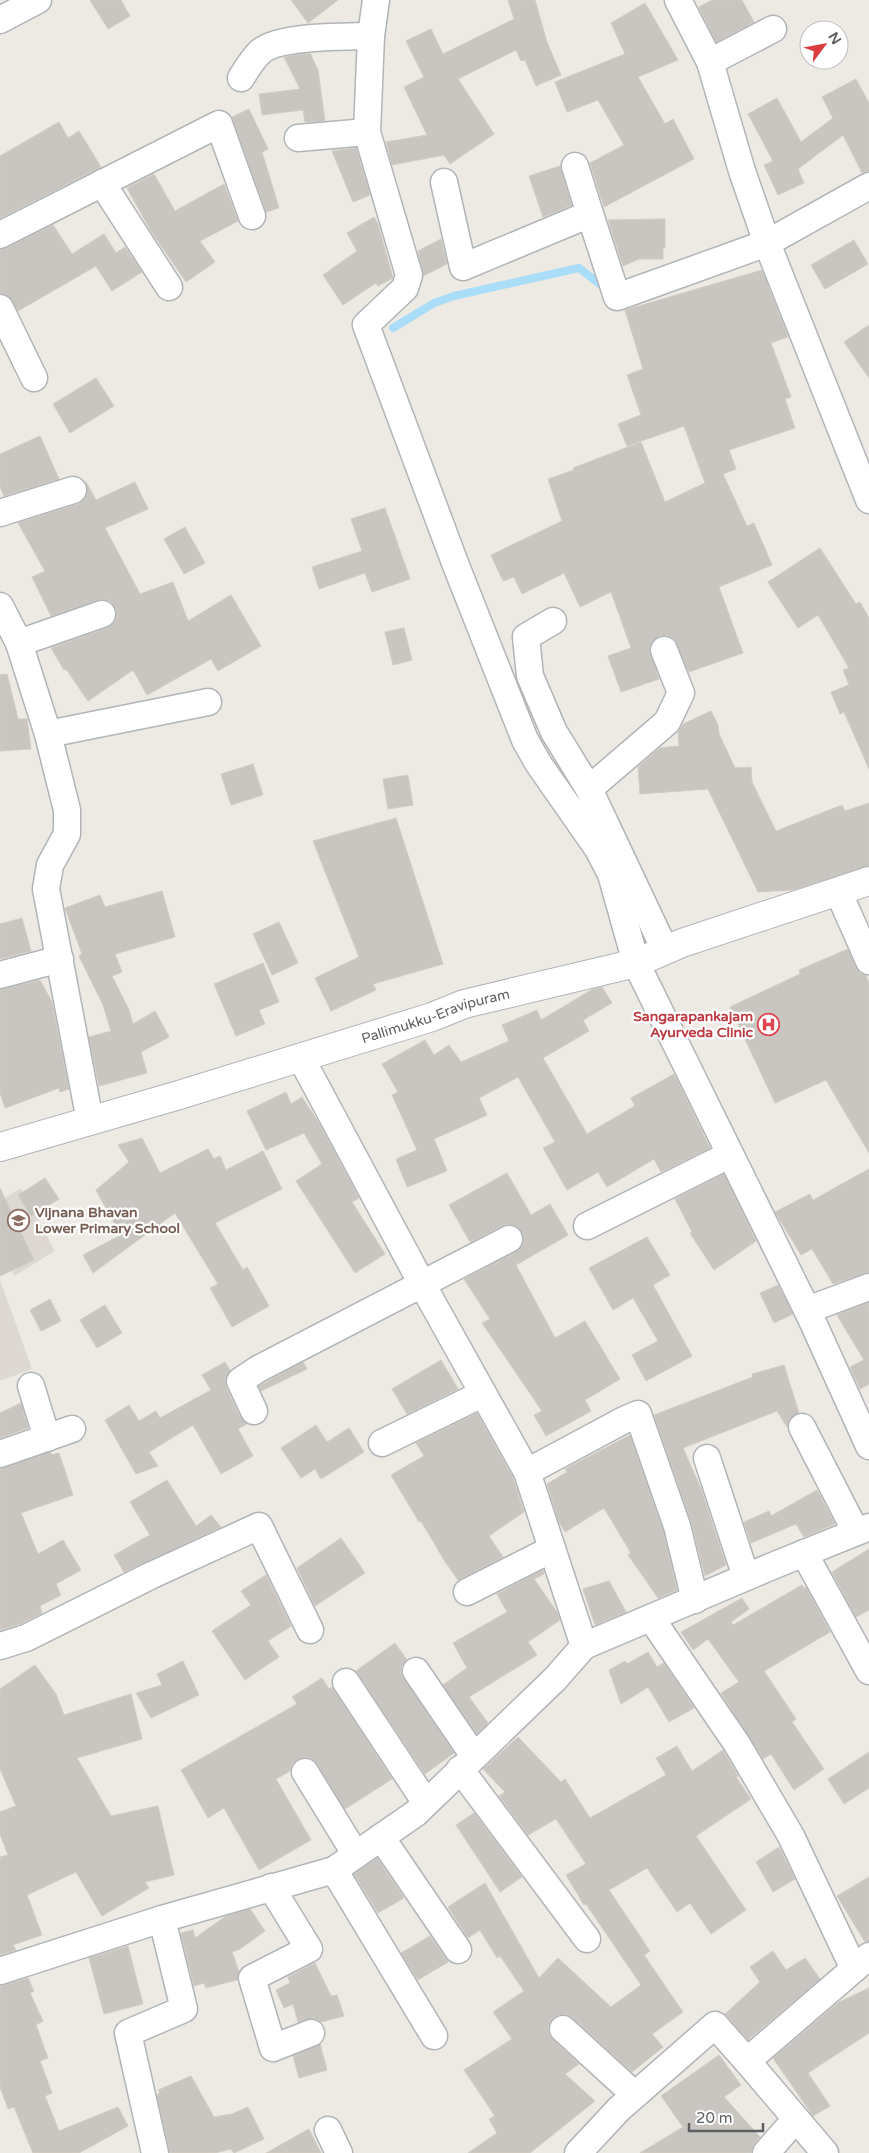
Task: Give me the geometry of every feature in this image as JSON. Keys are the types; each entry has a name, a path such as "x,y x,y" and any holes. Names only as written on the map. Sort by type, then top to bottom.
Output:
{"main road":[{"name":"Pallimukku-Eravipuram","path":"0,1147 301,1058 432,1017 464,1004 636,963 665,950 869,881"}],"street":[{"path":"0,20 38,0"},
{"path":"376,0 371,36 367,132 409,275 405,288 366,325 452,554 525,740 538,763 598,849 611,874 636,963 806,1310 869,1446"},
{"path":"678,0 710,62 742,171 767,243 869,500"},
{"path":"710,62 772,29"},
{"path":"241,78 260,52 287,41 299,38 371,36"},
{"path":"0,235 219,124 252,216"},
{"path":"298,138 367,132"},
{"path":"575,166 617,297 767,243 869,186"},
{"path":"444,182 463,267 590,214"},
{"path":"102,183 169,287"},
{"path":"0,308 34,378"},
{"path":"0,513 73,490"},
{"path":"0,606 19,643 48,734 67,810 67,834 50,865 46,888 90,1121"},
{"path":"19,643 102,614"},
{"path":"553,621 526,637 530,676 554,732 589,789 665,950"},
{"path":"589,789 667,722 681,693 664,650"},
{"path":"48,734 208,702"},
{"path":"838,891 869,961"},
{"path":"0,975 60,959"},
{"path":"301,1058 482,1394 527,1472 584,1646"},
{"path":"587,1226 729,1155"},
{"path":"254,1411 240,1381 258,1369 509,1240"},
{"path":"806,1310 869,1287"},
{"path":"31,1386 47,1438"},
{"path":"382,1442 482,1394"},
{"path":"527,1472 638,1414 677,1526 695,1600"},
{"path":"0,1971 162,1919 334,1870 416,1813 555,1679 584,1646 863,1529 802,1427"},
{"path":"0,1454 72,1429"},
{"path":"706,1458 746,1577"},
{"path":"0,1646 26,1638 152,1575 259,1526 310,1630"},
{"path":"467,1592 552,1550"},
{"path":"804,1553 869,1671"},
{"path":"651,1618 737,1744 792,1836 862,1962 747,2061"},
{"path":"416,1670 467,1763 587,1939"},
{"path":"346,1682 426,1803"},
{"path":"305,1772 356,1855"},
{"path":"381,1837 458,1950"},
{"path":"334,1870 434,2036"},
{"path":"271,1887 309,1949 252,1978 273,2048 311,2033"},
{"path":"155,2153 128,2033 184,2009 162,1919"},
{"path":"578,2153 635,2095 715,2024 825,2153"},
{"path":"563,2030 635,2095"},
{"path":"766,2153 795,2120"},
{"path":"328,2130 339,2153"}],"shaded area":[{"name":"Vijnana Bhavan Lower Primary School","path":"21,1188 55,1251 14,1276 0,1240 0,1201"},
{"path":"0,1280 32,1369 0,1381"}],"building":[{"path":"90,0 121,0 130,16 108,29"},
{"path":"291,0 338,0 308,23"},
{"path":"508,0 535,0 547,42 561,75 536,86 525,60 521,61 516,50 458,79 494,134 450,164 444,155 392,165 386,142 427,135 404,87 424,77 406,41 431,29 443,54 514,19"},
{"path":"712,0 742,0 754,22 716,42 699,7"},
{"path":"645,3 678,60 638,77 665,124 673,119 694,159 604,207 590,163 624,145 598,100 567,112 555,82 625,54 611,23"},
{"path":"310,53 318,70 325,121 305,122 303,110 262,115 259,94 300,89 284,57"},
{"path":"856,79 869,103 869,171 862,173 843,135 798,169 804,183 778,195 764,165 773,161 748,114 777,98 801,142 833,118 822,97"},
{"path":"249,109 268,149 262,152 279,208 266,212 232,117"},
{"path":"59,122 68,138 79,131 101,167 0,218 0,156"},
{"path":"356,148 370,195 353,202 332,151"},
{"path":"560,166 572,205 543,217 529,176"},
{"path":"154,174 175,211 224,184 238,221 200,241 215,262 186,282 151,231 127,188"},
{"path":"374,217 378,224 393,278 378,286 376,283 343,305 323,275 357,251 347,233"},
{"path":"665,219 663,259 639,259 623,266 608,220"},
{"path":"53,225 72,254 104,234 116,253 125,247 142,272 112,291 96,266 18,311 9,296 0,293 0,250"},
{"path":"441,239 447,264 423,276 418,251"},
{"path":"854,240 868,264 825,289 811,265"},
{"path":"762,270 788,337 771,343 791,397 785,399 795,428 729,450 736,469 723,474 747,526 754,523 772,565 719,587 743,653 689,672 674,639 667,635 659,636 653,640 649,648 659,679 621,692 608,656 631,648 611,592 580,607 564,573 522,594 514,577 503,581 491,555 562,521 548,479 641,442 665,502 705,483 684,426 627,446 618,424 641,415 627,375 643,369 625,310"},
{"path":"869,325 869,378 844,342"},
{"path":"96,378 114,406 70,433 53,404"},
{"path":"40,436 59,479 4,496 0,487 0,454"},
{"path":"85,482 96,500 135,482 148,509 105,528 140,594 173,582 188,621 231,595 261,646 218,671 211,659 147,695 133,670 88,701 66,669 64,670 51,648 107,628 114,623 117,617 116,609 111,602 105,599 51,616 32,577 45,571 18,523 78,504 84,500 87,494"},
{"path":"385,508 410,579 372,592 365,573 319,589 312,567 362,551 351,519"},
{"path":"185,527 205,563 184,574 164,539"},
{"path":"820,548 856,604 860,602 869,618 869,769 844,712 840,714 831,692 849,685 843,670 849,668 818,615 798,628 768,582"},
{"path":"404,628 412,660 393,665 385,632"},
{"path":"7,674 18,719 27,719 31,749 0,751 0,675"},
{"path":"711,711 718,725 719,734 735,768 751,767 752,782 776,831 842,805 845,811 869,803 869,866 793,890 758,892 708,789 640,794 638,767 660,748 679,746 678,732 683,724"},
{"path":"253,764 263,795 231,805 221,774"},
{"path":"408,775 413,805 388,809 383,779"},
{"path":"396,818 443,964 373,984 376,990 331,1011 315,978 359,957 313,841"},
{"path":"162,891 175,937 115,954 122,972 112,976 129,1010 133,1024 155,1011 169,1037 141,1052 147,1073 99,1086 89,1037 111,1031 103,1005 79,956 82,954 65,908 100,895 105,907"},
{"path":"22,918 31,951 0,959 0,924"},
{"path":"279,922 298,963 272,975 253,934"},
{"path":"848,949 856,967 860,973 866,975 869,983 869,1153 826,1080 775,1103 730,1007 800,974 799,970"},
{"path":"263,963 279,1002 259,1010 265,1024 236,1036 214,984"},
{"path":"40,980 52,1002 69,1089 60,1092 59,1088 5,1108 0,1093 0,990"},
{"path":"602,987 612,1003 583,1020 589,1031 543,1058 587,1134 635,1106 631,1098 674,1074 710,1148 661,1172 654,1159 607,1187 598,1172 567,1190 543,1148 555,1142 518,1077 479,1098 487,1115 434,1139 447,1171 407,1187 396,1159 417,1150 392,1095 398,1092 382,1064 425,1040 434,1055 449,1045 461,1062 509,1041 502,1025 537,1010 541,1020 593,989"},
{"path":"286,1092 291,1104 302,1097 320,1125 359,1198 352,1202 385,1254 355,1273 296,1181 322,1164 304,1133 266,1150 247,1111"},
{"path":"142,1138 160,1173 208,1149 214,1159 220,1156 226,1170 263,1151 282,1189 215,1223 243,1270 247,1267 269,1306 232,1327 210,1288 218,1284 175,1213 93,1273 83,1255 121,1235 96,1190 129,1162 118,1145"},
{"path":"869,1169 869,1272 833,1284 812,1249 801,1255 775,1212 810,1194 813,1200"},
{"path":"507,1173 531,1215 550,1204 568,1235 516,1265 555,1338 585,1321 620,1379 585,1400 591,1411 546,1436 534,1415 542,1411 482,1323 490,1319 464,1279 516,1252 524,1240 522,1233 517,1227 509,1224 470,1242 449,1205"},
{"path":"724,1174 756,1241 714,1270 690,1233 692,1232 675,1199"},
{"path":"45,1178 59,1199 31,1216 18,1195"},
{"path":"0,1188 34,1260 0,1276"},
{"path":"647,1237 670,1275 653,1285 692,1356 646,1381 632,1355 658,1341 633,1298 613,1310 589,1268"},
{"path":"778,1285 793,1314 774,1323 760,1293"},
{"path":"50,1299 61,1321 41,1331 30,1310"},
{"path":"869,1303 869,1384 860,1389 850,1367 864,1360 837,1315"},
{"path":"105,1305 122,1333 97,1348 80,1320"},
{"path":"441,1360 458,1389 407,1414 392,1389"},
{"path":"225,1362 230,1370 225,1380 226,1387 240,1417 247,1424 238,1429 253,1456 221,1474 193,1425 149,1452 158,1466 136,1474 105,1420 129,1405 139,1421 156,1411 160,1418 211,1390 202,1375"},
{"path":"303,1362 307,1369 261,1391 259,1386"},
{"path":"784,1365 799,1413 790,1418 787,1427 777,1411 683,1448 701,1489 726,1565 705,1576 691,1521 654,1415 753,1377 752,1374"},
{"path":"21,1403 28,1428 0,1438 0,1413"},
{"path":"477,1413 513,1478 524,1512 489,1536 503,1557 458,1580 421,1521 419,1522 391,1475 424,1456 416,1443"},
{"path":"316,1425 327,1442 349,1428 364,1452 321,1479 315,1469 301,1478 281,1448"},
{"path":"630,1435 663,1530 677,1590 658,1598 628,1555 631,1553 604,1508 565,1532 559,1522 547,1484 567,1472 565,1469"},
{"path":"50,1452 52,1455 59,1453 73,1495 21,1513 38,1554 63,1540 81,1570 56,1584 61,1595 40,1606 42,1613 20,1624 0,1630 0,1469"},
{"path":"167,1480 196,1526 211,1515 221,1527 124,1572 114,1555 150,1535 130,1502"},
{"path":"817,1490 835,1524 804,1537 796,1524 751,1543 744,1522 769,1511 771,1516"},
{"path":"341,1538 365,1573 315,1606 297,1568"},
{"path":"869,1549 869,1610 856,1617 832,1572"},
{"path":"543,1570 544,1574 534,1579 557,1612 560,1620 528,1642 537,1655 469,1697 488,1723 477,1734 443,1685 467,1668 453,1643 507,1612 497,1594"},
{"path":"266,1575 291,1626 268,1641 279,1657 245,1680 212,1631 251,1605 241,1591"},
{"path":"609,1581 626,1612 595,1625 583,1589"},
{"path":"802,1585 804,1588 806,1587 830,1632 764,1671 796,1719 792,1722 824,1769 794,1790 771,1754 763,1759 721,1693 739,1682 708,1639 693,1650 681,1632 742,1598 749,1609 731,1622 733,1625"},
{"path":"395,1643 407,1660 402,1665 401,1672 404,1679 454,1753 425,1774 356,1671"},
{"path":"648,1652 657,1667 664,1663 694,1708 669,1722 648,1687 621,1704 609,1670 625,1661 627,1664"},
{"path":"183,1661 199,1695 151,1718 136,1693 162,1685 157,1674"},
{"path":"35,1665 56,1694 64,1715 131,1694 142,1739 77,1758 111,1816 158,1806 174,1875 145,1882 149,1888 102,1916 76,1872 27,1895 42,1935 13,1945 16,1950 0,1955 0,1857 8,1855 0,1834 0,1812 16,1806 0,1769 0,1689"},
{"path":"322,1678 329,1689 332,1687 392,1779 345,1809 317,1764 312,1759 305,1757 297,1760 292,1764 290,1771 276,1779 311,1840 259,1870 224,1808 208,1818 181,1770 297,1704 292,1697"},
{"path":"518,1737 561,1782 565,1779 590,1818 666,1775 656,1758 677,1746 692,1771 723,1750 738,1776 736,1777 751,1799 696,1836 746,1910 711,1934 690,1903 677,1912 647,1868 609,1890 650,1951 644,1955 683,2012 652,2034 663,2047 632,2072 573,2018 566,2014 558,2015 552,2019 548,2026 549,2034 579,2064 565,2074 595,2101 530,2153 468,2153 497,2133 489,2119 495,2116 464,2070 512,2039 493,2012 524,1991 500,1956 497,1958 480,1930 468,1938 448,1907 485,1883 539,1978 558,1958 611,2007 641,1985 586,1904 584,1905 566,1875 586,1864 556,1819 528,1835 499,1796 505,1792 483,1769"},
{"path":"869,1752 869,1788 844,1804 828,1779"},
{"path":"474,1813 522,1877 500,1892 456,1825"},
{"path":"779,1847 795,1879 773,1892 756,1862"},
{"path":"377,1858 404,1898 378,1913 354,1874"},
{"path":"869,1877 869,1941 865,1942 837,1896"},
{"path":"250,1909 265,1931 240,1949 232,1952 239,1972 237,1980 206,1988 204,1983 194,1986 181,1933 193,1930 195,1938 226,1916"},
{"path":"430,1936 448,1962 418,1980 401,1953"},
{"path":"128,1946 143,2004 104,2014 89,1958"},
{"path":"773,1951 786,1970 805,1958 820,1979 748,2040 725,2014 760,1982 750,1967"},
{"path":"315,1963 331,1996 337,1995 344,2016 321,2022 313,2018 298,2022 293,2004 284,2008 276,1990 290,1983 288,1977"},
{"path":"28,1978 34,1991 30,1993 43,2021 36,2025 48,2058 40,2061 52,2093 45,2096 59,2131 118,2107 128,2126 79,2153 33,2153 14,2107 8,2109 0,2087 0,1986"},
{"path":"869,1988 869,2033 808,2073 830,2106 813,2116 773,2058 839,2002"},
{"path":"320,2044 327,2070 299,2078 293,2056"},
{"path":"719,2055 741,2085 724,2097 760,2137 754,2144 751,2153 640,2153 683,2127 661,2096"},
{"path":"191,2076 214,2117 232,2114 248,2107 264,2139 234,2153 231,2149 215,2153 170,2153 157,2095 160,2093 158,2090"},
{"path":"309,2129 321,2153 266,2153"}],"waterway":[{"path":"393,328 434,303 454,296 579,268 605,288"}],"place":[{"name":"Sangarapankajam Ayurveda Clinic","path":"769,1024"},
{"name":"Vijnana Bhavan Lower Primary School","path":"19,1220"}]}
